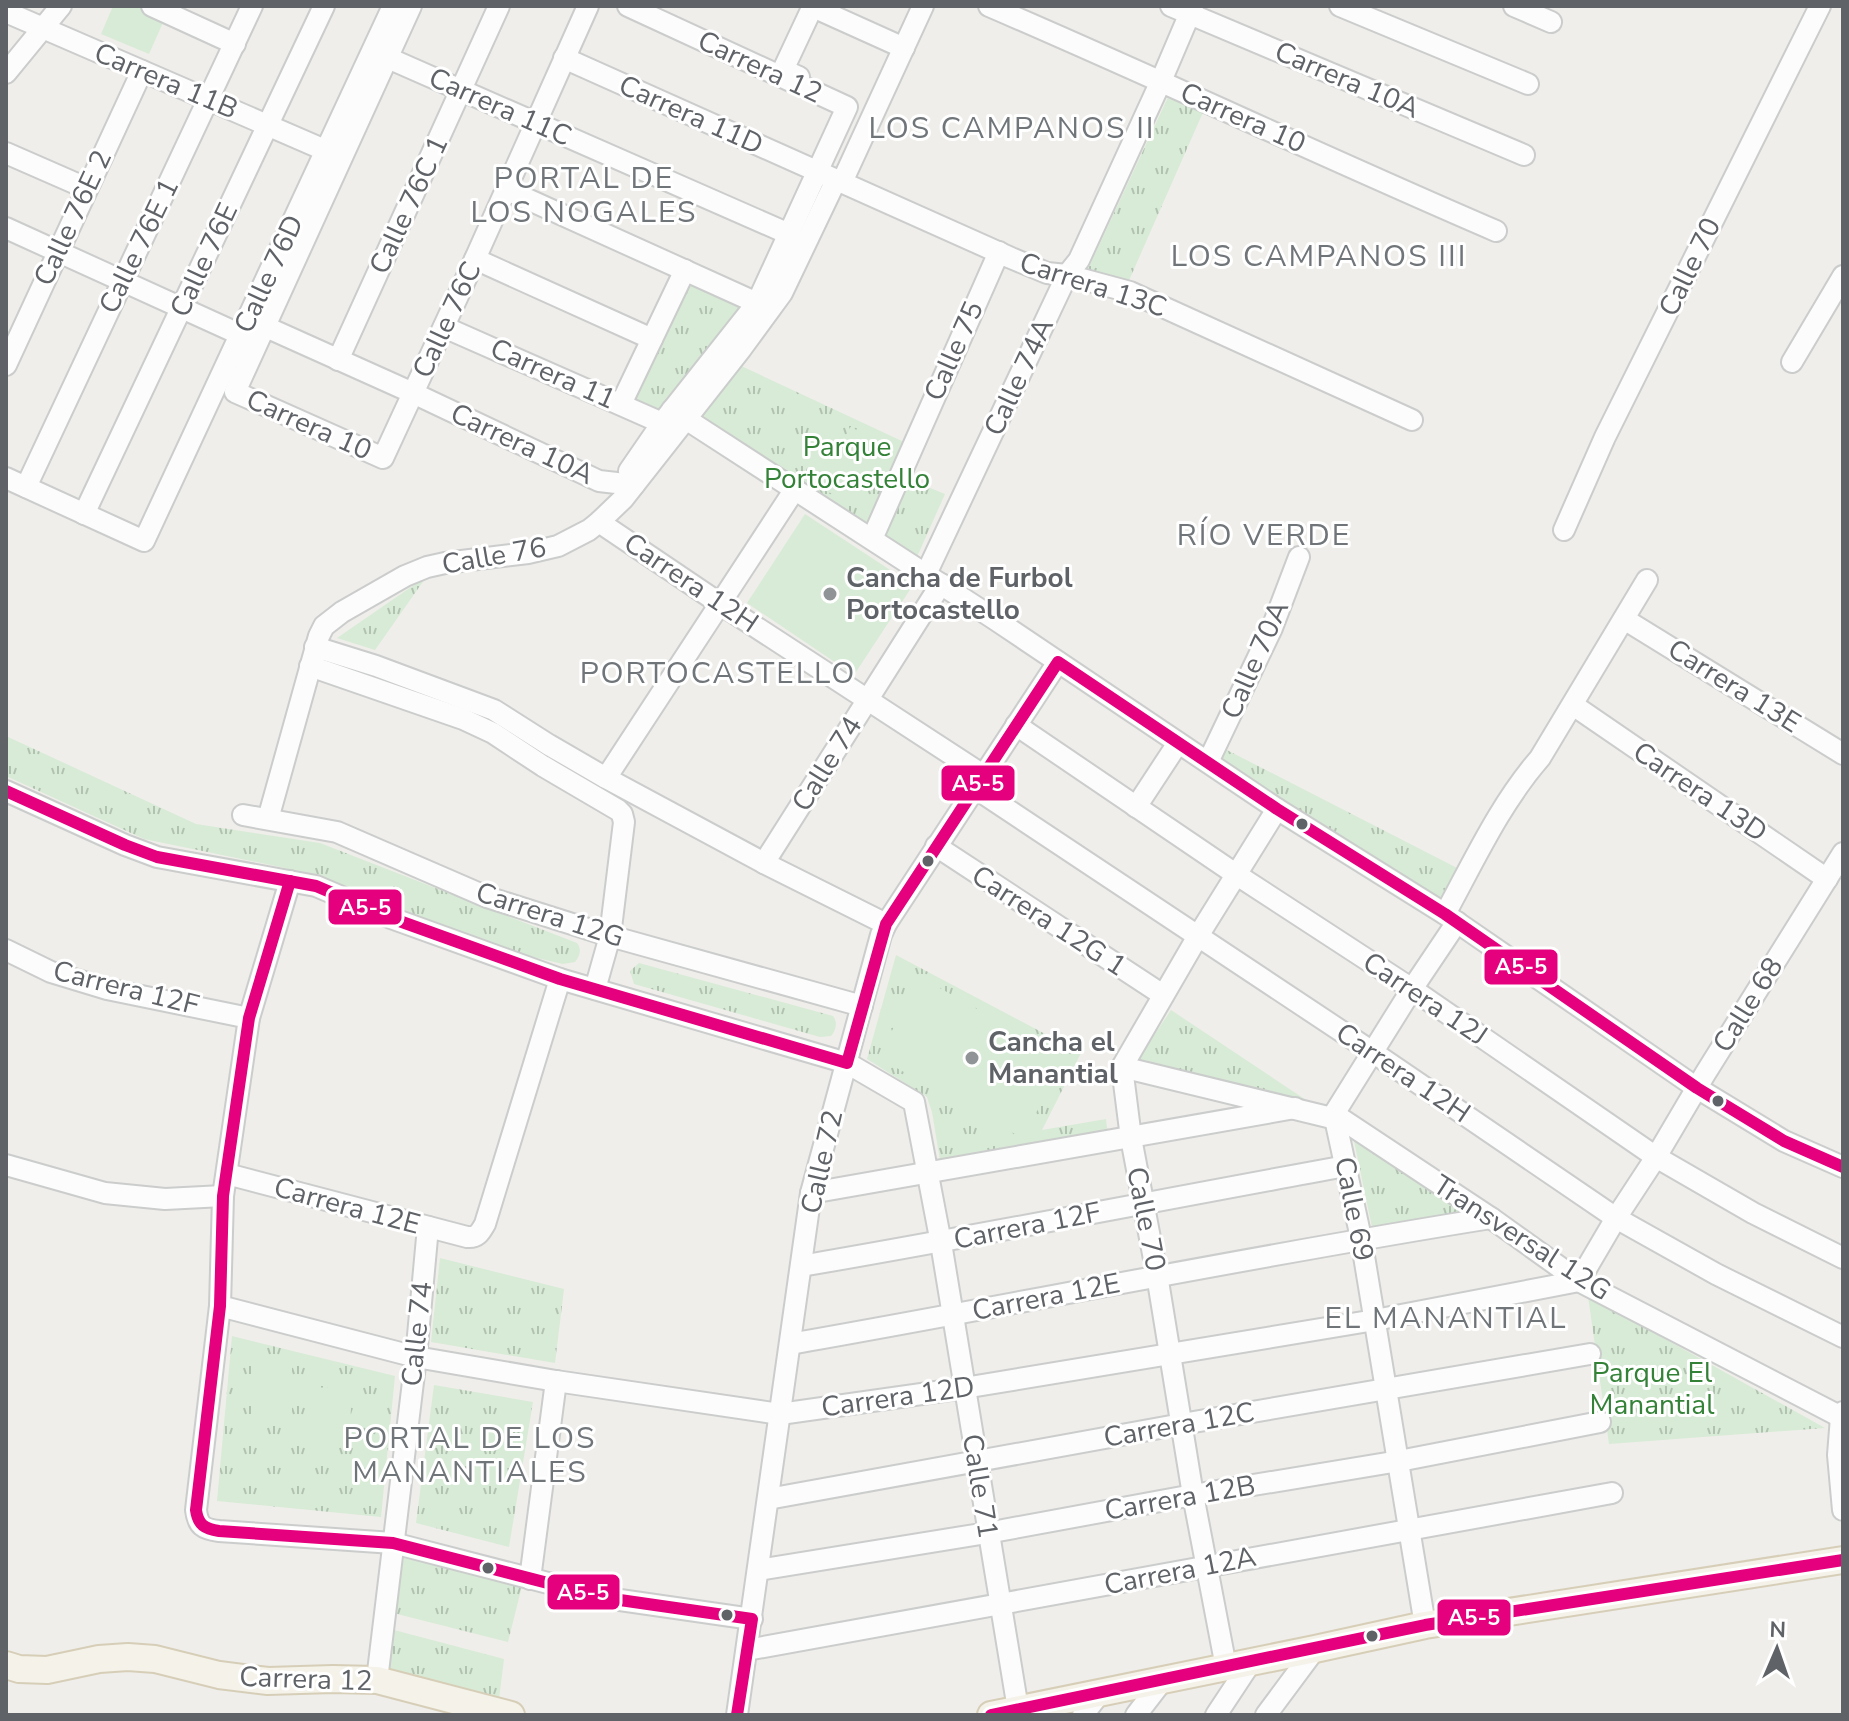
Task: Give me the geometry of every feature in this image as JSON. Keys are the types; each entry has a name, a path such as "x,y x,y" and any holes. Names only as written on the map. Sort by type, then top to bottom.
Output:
{"main road":[{"path":"991,1715 1425,1625 1843,1560"},
{"name":"Carrera 12","path":"6,1665 47,1670 99,1659 128,1657 155,1659 219,1675 268,1681 377,1680 511,1715"}],"street":[{"path":"6,73 61,6"},
{"path":"152,6 235,44"},
{"name":"Calle 76E 1","path":"26,487 252,6"},
{"name":"Calle 76E","path":"84,514 324,6"},
{"name":"Calle 76C 1","path":"338,360 499,6"},
{"name":"Calle 76C","path":"383,458 588,6"},
{"name":"Carrera 12","path":"628,6 847,107"},
{"path":"772,72 803,6"},
{"path":"875,113 783,70 813,6 904,48"},
{"name":"Calle 76","path":"268,819 324,626 405,576 427,567 558,546 589,530 623,499 626,485 757,303 789,234 832,178 875,113 923,6"},
{"name":"Carrera 10","path":"989,6 1496,231"},
{"path":"1340,6 1528,84"},
{"path":"1514,6 1551,22"},
{"name":"Calle 70","path":"1564,530 1605,437 1820,6"},
{"name":"Calle 76D","path":"84,514 144,541 255,335 388,58 395,7"},
{"name":"Calle 76D","path":"235,392 327,151 395,7"},
{"name":"Calle 74A","path":"933,579 1067,275 1079,260 1161,81 1184,9"},
{"name":"Carrera 10A","path":"1184,9 1524,155"},
{"name":"Carrera 11B","path":"6,12 327,151"},
{"name":"Carrera 11C","path":"388,58 789,234"},
{"name":"Carrera 11D","path":"564,58 832,178"},
{"name":"Calle 76E 2","path":"6,365 142,71"},
{"name":"Calle 76","path":"673,417 741,349 782,293 832,178 847,107"},
{"path":"6,153 86,188"},
{"name":"Carrera 13C","path":"832,178 1047,273 1067,275 1130,292 1412,420"},
{"path":"505,189 757,303"},
{"path":"6,228 181,308 255,335"},
{"name":"Calle 75","path":"872,539 999,252"},
{"path":"475,259 652,339"},
{"path":"621,404 685,270"},
{"path":"1792,362 1843,276"},
{"name":"Carrera 11","path":"444,327 621,404 673,417 795,489 1277,809 1451,918 1697,1088 1784,1141 1843,1167"},
{"name":"Carrera 10A","path":"255,335 338,360 599,481 626,485"},
{"name":"Carrera 10","path":"235,392 383,458"},
{"path":"6,478 84,514"},
{"path":"606,778 795,489"},
{"name":"Carrera 12H","path":"599,522 867,700 1198,936 1616,1218 1716,1274 1843,1337"},
{"name":"Calle 70A","path":"1208,762 1272,628 1299,557"},
{"name":"Calle 74","path":"764,863 867,700 933,579"},
{"path":"1335,1116 1451,918 1506,804 1540,758 1647,580"},
{"name":"Carrera 13E","path":"1624,619 1843,754"},
{"path":"313,656 376,666 494,710 606,778 886,924"},
{"path":"313,656 493,733 622,814 624,822 610,936 595,989"},
{"name":"Calle 72","path":"737,1715 811,1193 886,924 1058,662"},
{"name":"Carrera 13D","path":"1573,705 1827,879"},
{"name":"Carrera 12J","path":"1016,725 1412,989 1656,1157 1753,1213 1843,1258"},
{"path":"1136,807 1178,743"},
{"name":"Carrera 12G","path":"6,791 157,857 316,886 391,918 560,979 847,1063"},
{"path":"1122,1067 1277,809"},
{"name":"Carrera 12G","path":"243,815 337,832 487,897 610,936 862,1006"},
{"name":"Carrera 12G 1","path":"936,846 1163,995"},
{"name":"Calle 68","path":"1579,1281 1843,853"},
{"path":"290,881 249,1018 223,1196 220,1306 196,1510 200,1526 207,1530 393,1543 606,1598 752,1619"},
{"name":"Carrera 12F","path":"6,950 51,972 107,989 249,1018"},
{"name":"Carrera 12E","path":"227,1174 473,1238 485,1224 560,979"},
{"name":"Calle 71","path":"847,1063 914,1102 941,1243 1018,1709"},
{"name":"Calle 70","path":"1122,1067 1131,1138 1206,1565 1239,1664"},
{"name":"Transversal 12G","path":"1122,1067 1335,1116 1491,1218 1579,1281 1842,1416"},
{"path":"811,1193 1295,1108"},
{"name":"Calle 69","path":"1335,1116 1361,1238 1425,1625"},
{"path":"6,1165 105,1193 165,1199 223,1196"},
{"name":"Carrera 12F","path":"801,1266 941,1243 1346,1166"},
{"name":"Carrera 12E","path":"790,1344 1361,1238 1491,1218"},
{"name":"Calle 74","path":"377,1680 416,1357 428,1227"},
{"name":"Carrera 12D","path":"220,1306 416,1357 780,1414 964,1388 1375,1320 1579,1281"},
{"name":"Carrera 12C","path":"768,1499 1590,1354"},
{"path":"530,1579 556,1381"},
{"path":"1842,1416 1838,1455 1843,1510"},
{"name":"Carrera 12B","path":"758,1570 1399,1461 1600,1422"},
{"name":"Carrera 12A","path":"747,1650 1612,1493"},
{"path":"1266,1715 1315,1649"},
{"path":"1216,1715 1239,1664"},
{"path":"1136,1715 1163,1680"},
{"path":"1083,1715 1100,1693"}],"green space":[{"path":"113,6 137,6 165,18 149,54 101,34"},
{"path":"1169,95 1204,110 1127,285 1088,269"},
{"path":"686,280 748,309 661,412 632,397"},
{"name":"Parque Portocastello","path":"737,364 904,442 866,527 696,414"},
{"path":"850,427 882,441 854,504 822,489"},
{"path":"908,479 945,494 916,559 884,538"},
{"name":"Cancha de Furbol Portocastello","path":"805,514 913,585 854,675 747,603"},
{"path":"427,576 375,650 337,638"},
{"path":"6,736 196,824 320,843 577,943 579,955 575,962 563,964 520,954 285,868 144,839 6,776"},
{"path":"1221,747 1461,870 1441,906 1215,759"},
{"path":"896,955 1081,1053 1042,1130 1106,1119 1108,1136 941,1166 927,1097 867,1059"},
{"path":"639,963 833,1016 835,1029 831,1036 820,1037 634,984 630,971"},
{"name":"Cancha el Manantial","path":"922,978 1066,1059 1022,1138 877,1057"},
{"path":"1171,1010 1309,1102 1136,1062"},
{"path":"1353,1136 1474,1216 1373,1232"},
{"path":"440,1258 564,1289 555,1363 431,1342"},
{"name":"Parque El Manantial","path":"1588,1296 1825,1428 1609,1444"},
{"path":"232,1336 395,1376 381,1517 217,1501"},
{"path":"251,1361 292,1361 292,1418 251,1418"},
{"path":"434,1385 533,1402 509,1547 416,1523"},
{"path":"311,1387 352,1389 349,1445 308,1443"},
{"path":"404,1558 522,1586 508,1642 393,1613"},
{"path":"394,1630 504,1659 499,1699 388,1671"}],"transit line":[{"name":"A5-5","path":"6,791 157,857 316,886 391,918 560,979 847,1063 886,924 1058,662 1277,809 1445,914 1697,1088 1784,1141 1843,1167"},
{"name":"A5-5","path":"290,881 249,1018 223,1196 220,1306 196,1510 200,1523 219,1531 393,1543 606,1598 752,1619 737,1715"},
{"name":"A5-5","path":"991,1715 1425,1625 1843,1560"}],"place":[{"name":"Cancha de Furbol Portocastello","path":"830,594"},
{"name":"Cancha el Manantial","path":"972,1058"}],"district":[{"name":"LOS CAMPANOS II","path":"1012,128"},
{"name":"PORTAL DE LOS NOGALES","path":"584,195"},
{"name":"LOS CAMPANOS III","path":"1319,256"},
{"name":"RÍO VERDE","path":"1264,535"},
{"name":"PORTOCASTELLO","path":"718,673"},
{"name":"EL MANANTIAL","path":"1446,1318"},
{"name":"PORTAL DE LOS MANANTIALES","path":"470,1455"}]}
